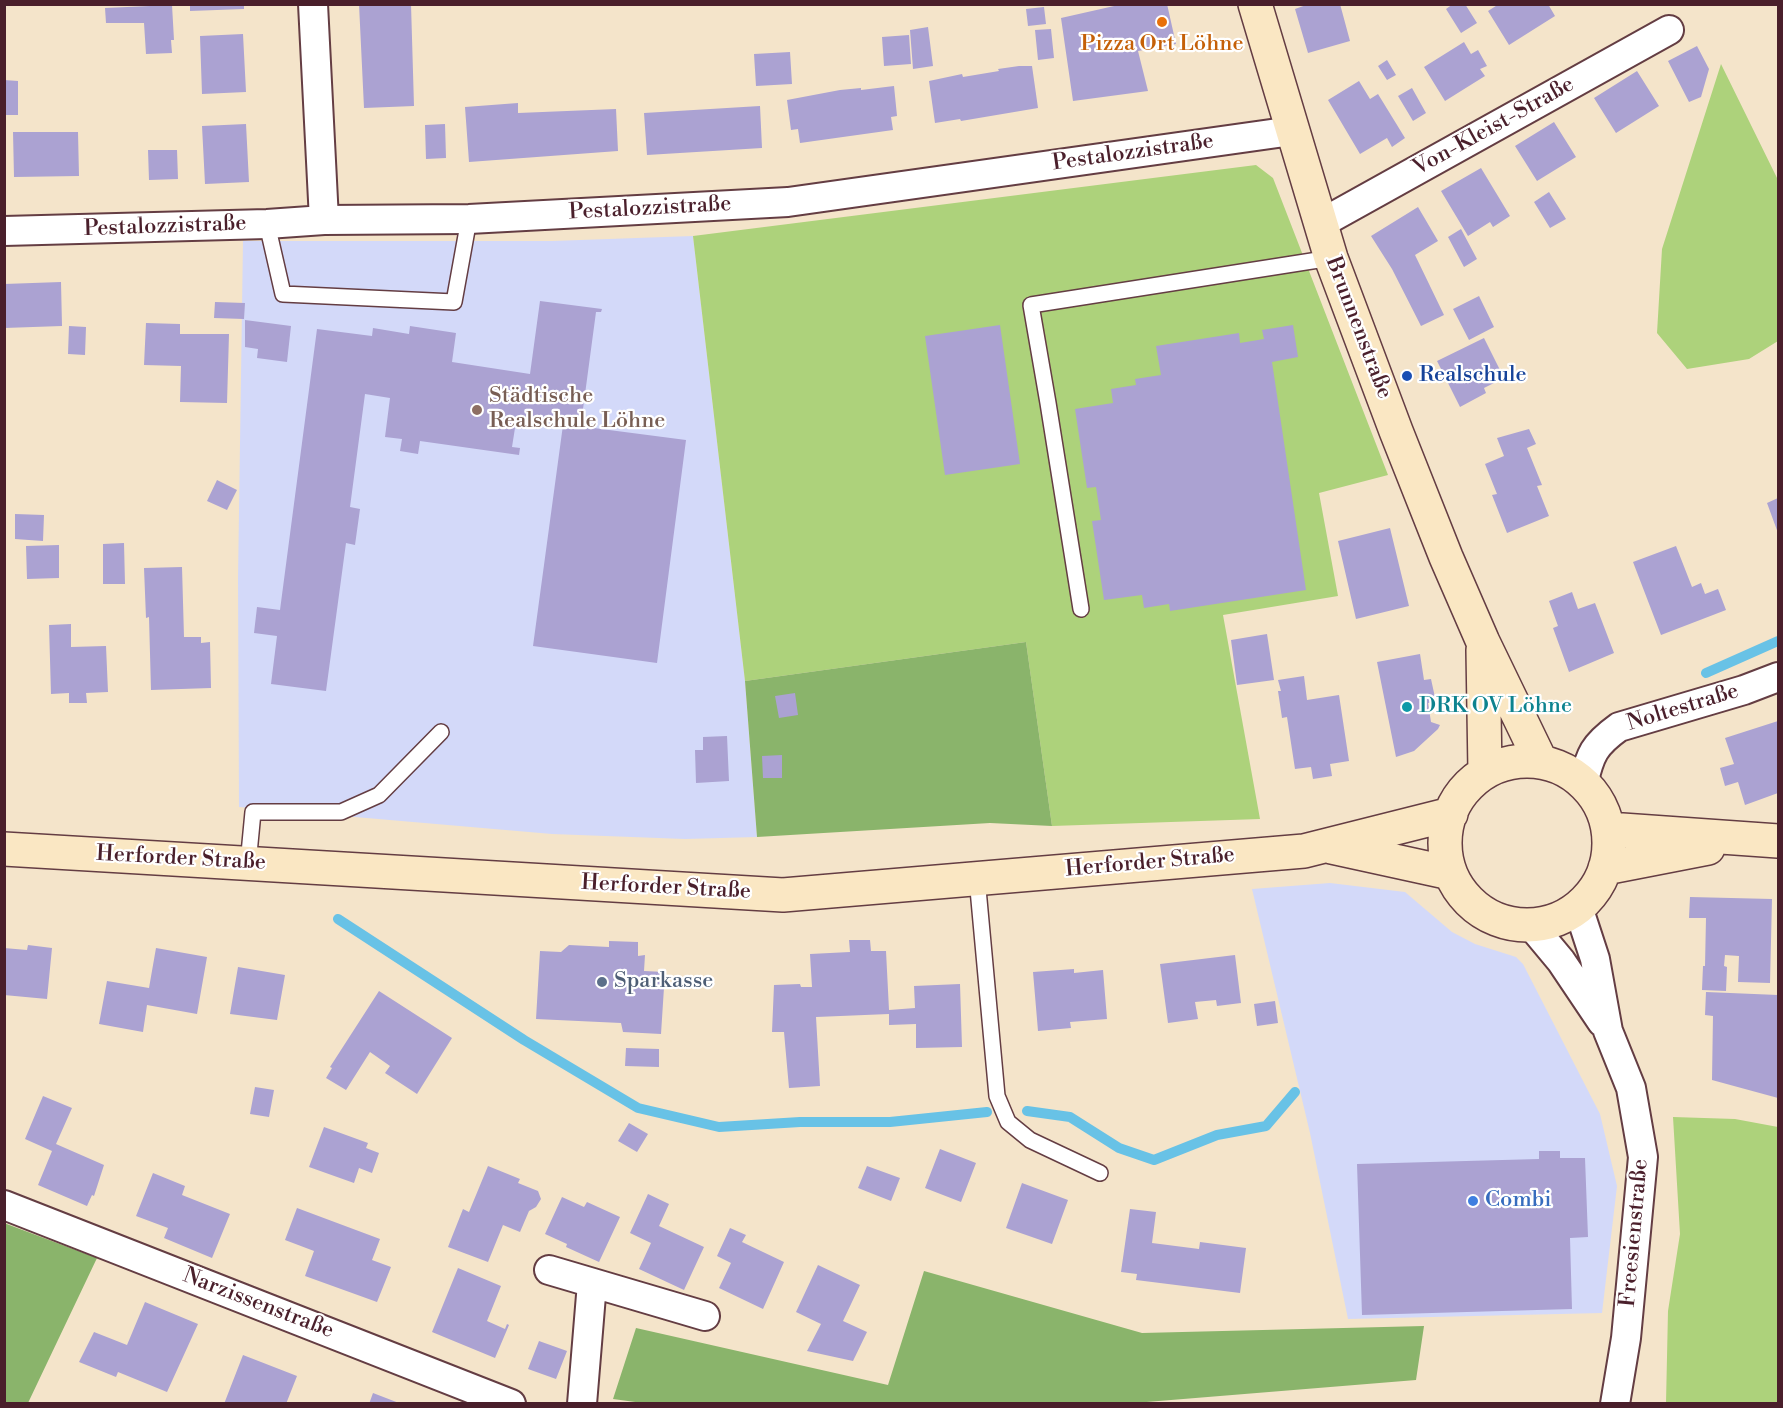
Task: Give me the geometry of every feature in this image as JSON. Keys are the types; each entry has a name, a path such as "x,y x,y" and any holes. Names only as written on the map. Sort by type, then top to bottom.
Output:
{"main road":[{"name":"Brunnenstraße","path":"1255,4 1331,258 1396,431 1446,557 1541,762"},
{"name":"Brunnenstraße","path":"1484,642 1485,772"},
{"path":"1522,761 1541,762 1564,770 1584,784 1599,805 1608,829 1609,849 1605,868 1590,896 1578,907 1564,917 1548,923 1531,926 1511,924 1482,912 1460,891 1450,873 1445,853 1446,833 1450,814 1459,797 1485,772 1522,761"},
{"name":"Herforder Straße","path":"4,849 783,895 1304,850 1450,814"},
{"path":"1608,829 1766,840"},
{"path":"1605,868 1766,840"},
{"name":"Herforder Straße","path":"1326,846 1450,873"}],"street":[{"path":"313,4 324,220"},
{"name":"Von-Kleist-Straße","path":"1320,224 1669,30"},
{"name":"Pestalozzistraße","path":"4,231 267,224 324,220 470,219 788,202 1292,131"},
{"name":"Noltestraße","path":"1584,784 1589,758 1602,740 1619,727 1744,690 1779,677"},
{"name":"Freesienstraße","path":"1578,907 1595,958 1608,1031 1631,1088 1644,1157 1626,1338 1615,1404"},
{"name":"Freesienstraße","path":"1531,926 1561,961 1608,1031"},
{"name":"Narzissenstraße","path":"4,1205 511,1404"},
{"path":"549,1270 705,1316"},
{"path":"582,1404 592,1283"}],"lane":[{"path":"267,224 283,294 454,302 470,219"},
{"path":"1081,609 1030,305 1331,258"},
{"path":"248,864 253,812 341,812 379,795 441,732"},
{"path":"976,878 998,1095 1008,1122 1030,1140 1100,1173"}],"shaded area":[{"name":"Städtische Realschule Löhne","path":"693,236 745,681 757,837 685,839 552,834 239,807 238,579 243,241 552,241"},
{"path":"1330,883 1405,892 1452,932 1475,944 1516,957 1523,964 1600,1114 1617,1186 1602,1313 1348,1319 1310,1133 1252,889"}],"green space":[{"path":"1721,64 1778,180 1778,341 1749,359 1687,369 1657,333 1662,249"},
{"path":"1256,165 1273,178 1388,475 1319,493 1338,596 1223,615 1260,819 1052,826 1026,642 745,681 693,236"},
{"path":"1026,642 1052,826 990,823 757,837 745,681"},
{"path":"1673,1117 1735,1119 1778,1127 1778,1403 1666,1403 1668,1311 1680,1234"},
{"path":"4,1223 97,1258 28,1403 5,1403"},
{"path":"924,1271 1142,1333 1424,1326 1416,1380 1122,1404 650,1404 613,1399 636,1328 888,1385"}],"building":[{"path":"190,4 244,4 244,9 190,11"},
{"path":"359,4 411,4 414,106 364,108"},
{"path":"1123,4 1167,4 1176,44 1138,51 1148,91 1073,101 1061,18"},
{"path":"1309,4 1340,4 1350,41 1308,53 1295,9"},
{"path":"1453,4 1465,4 1477,23 1461,33 1446,9"},
{"path":"1499,4 1548,4 1555,16 1509,45 1488,11"},
{"path":"172,5 174,40 171,40 172,53 146,54 144,23 106,23 105,8"},
{"path":"1044,7 1046,24 1028,26 1026,9"},
{"path":"928,27 933,66 913,69 910,30"},
{"path":"1051,29 1054,58 1038,60 1035,30"},
{"path":"243,34 246,92 202,94 200,36"},
{"path":"909,35 911,64 884,66 882,37"},
{"path":"1464,42 1471,54 1478,50 1487,66 1480,69 1485,76 1445,101 1424,67"},
{"path":"1697,46 1709,69 1701,97 1689,102 1668,61"},
{"path":"790,52 792,84 756,86 754,54"},
{"path":"1387,60 1396,75 1387,80 1378,66"},
{"path":"1019,66 1032,66 1038,108 935,123 929,81"},
{"path":"1637,71 1659,106 1616,133 1594,98"},
{"path":"4,80 18,81 18,115 4,115"},
{"path":"1359,81 1370,99 1378,94 1405,138 1392,147 1387,138 1360,154 1328,100"},
{"path":"894,86 897,116 891,117 893,130 800,143 798,129 791,130 787,100 840,90"},
{"path":"1412,88 1426,113 1413,121 1398,96"},
{"path":"518,103 518,113 616,109 618,151 469,162 465,107"},
{"path":"760,106 762,148 647,155 644,113"},
{"path":"1554,122 1576,157 1537,181 1515,146"},
{"path":"246,124 249,182 205,184 202,126"},
{"path":"445,124 446,158 426,159 425,125"},
{"path":"13,132 78,132 79,176 14,177"},
{"path":"148,150 177,150 178,179 149,180"},
{"path":"1481,168 1510,216 1493,227 1490,222 1468,236 1441,191"},
{"path":"1549,192 1566,219 1550,228 1534,202"},
{"path":"1418,207 1438,241 1415,255 1444,315 1421,326 1392,269 1371,236"},
{"path":"1461,229 1477,259 1464,267 1448,237"},
{"path":"61,282 62,326 4,328 4,284"},
{"path":"1479,296 1494,327 1469,340 1453,309"},
{"path":"540,301 602,309 601,312 596,312 581,424 586,427 686,440 657,663 533,646 563,425 524,419 523,429 515,428 512,447 520,448 519,455 420,441 418,454 400,451 402,439 385,437 390,398 365,394 350,507 360,509 355,545 346,543 326,691 271,684 277,636 254,633 257,607 280,610 317,329 372,336 373,328 409,334 410,326 456,333 452,362 530,374"},
{"path":"215,302 245,303 244,319 214,318"},
{"path":"245,320 291,326 287,362 257,358 258,349 245,347"},
{"path":"146,323 180,324 180,334 229,334 227,403 180,402 181,366 144,365"},
{"path":"1000,325 1020,464 945,475 925,336"},
{"path":"1293,325 1298,357 1272,362 1306,590 1170,611 1169,604 1144,608 1142,595 1104,600 1092,521 1101,520 1096,487 1087,488 1075,409 1113,403 1111,389 1136,385 1135,379 1161,375 1156,346 1239,333 1240,343 1264,339 1262,330"},
{"path":"69,326 86,327 85,355 68,354"},
{"path":"1484,338 1504,378 1484,388 1486,393 1460,407 1437,361"},
{"path":"1529,429 1536,444 1527,448 1542,485 1537,486 1549,516 1507,533 1492,495 1497,494 1485,464 1504,456 1497,438"},
{"path":"217,480 237,490 227,510 207,501"},
{"path":"1778,498 1778,533 1767,503"},
{"path":"15,514 44,515 43,541 15,539"},
{"path":"1390,528 1409,606 1356,619 1338,541"},
{"path":"124,543 125,584 103,584 103,544"},
{"path":"59,545 59,578 27,579 26,546"},
{"path":"1676,546 1692,587 1701,583 1705,594 1718,589 1726,610 1661,635 1633,562"},
{"path":"182,567 184,637 201,637 201,643 210,642 211,688 151,690 149,617 146,618 144,568"},
{"path":"1572,592 1578,609 1595,603 1614,653 1569,672 1553,628 1558,626 1549,601"},
{"path":"71,624 71,647 106,646 108,692 86,693 87,703 69,703 69,693 51,694 49,625"},
{"path":"1267,634 1274,680 1237,685 1231,640"},
{"name":"DRK OV Löhne","path":"1420,654 1424,680 1431,679 1436,702 1428,703 1431,722 1440,725 1414,751 1396,757 1377,662"},
{"path":"1304,676 1307,700 1339,695 1349,761 1330,764 1332,776 1313,779 1311,767 1295,769 1287,717 1282,718 1278,691 1281,691 1278,680"},
{"path":"795,693 798,715 779,718 775,696"},
{"path":"1778,721 1778,793 1745,805 1738,782 1725,786 1720,768 1734,764 1725,738"},
{"path":"727,736 729,781 696,783 695,750 703,750 703,737"},
{"path":"782,755 782,778 763,778 762,756"},
{"path":"1690,897 1772,899 1770,983 1738,982 1739,956 1725,955 1726,991 1702,990 1706,918 1689,918"},
{"path":"849,940 870,940 871,951 886,951 889,1010 915,1008 914,986 960,984 962,1047 916,1048 916,1024 889,1025 889,1014 816,1017 820,1086 789,1088 784,1032 772,1032 774,985 800,984 801,987 812,987 810,954 850,952"},
{"path":"609,941 638,942 638,956 645,955 644,971 665,972 661,1034 623,1032 621,1023 536,1019 540,951 561,952 569,945 609,947"},
{"path":"28,945 52,948 47,999 4,995 4,948 27,950"},
{"path":"156,948 207,957 197,1014 147,1005 143,1032 99,1024 107,981 149,988"},
{"path":"1235,955 1241,1003 1217,1006 1216,1000 1195,1002 1198,1019 1168,1023 1160,964"},
{"path":"238,967 285,975 277,1020 230,1014"},
{"path":"1074,969 1074,973 1103,970 1107,1019 1070,1022 1071,1028 1038,1031 1033,972"},
{"path":"379,991 452,1038 417,1094 385,1073 390,1066 370,1052 346,1090 326,1078 332,1068 330,1067"},
{"path":"1706,992 1778,995 1778,1098 1712,1080 1713,1016 1705,1015"},
{"path":"1275,1001 1278,1023 1257,1026 1254,1004"},
{"path":"626,1048 659,1049 659,1067 625,1066"},
{"path":"255,1087 274,1090 269,1117 250,1114"},
{"path":"43,1096 72,1108 56,1144 104,1165 94,1196 92,1195 87,1206 38,1185 52,1151 25,1139"},
{"path":"629,1123 648,1134 637,1152 618,1141"},
{"path":"324,1127 368,1143 366,1148 379,1153 372,1173 359,1168 354,1183 309,1167"},
{"path":"940,1149 976,1163 961,1202 925,1188"},
{"name":"Combi","path":"1539,1151 1560,1151 1560,1158 1585,1158 1588,1237 1570,1238 1572,1309 1362,1315 1357,1164 1539,1159"},
{"path":"488,1166 520,1179 518,1183 538,1191 541,1199 536,1207 529,1211 520,1232 503,1225 488,1262 448,1247 463,1209 469,1212"},
{"path":"867,1166 900,1178 891,1201 858,1188"},
{"path":"153,1173 185,1186 182,1195 230,1214 212,1258 164,1238 168,1228 136,1216"},
{"path":"1022,1183 1068,1200 1052,1244 1006,1228"},
{"path":"648,1194 669,1204 659,1226 704,1247 684,1290 639,1269 651,1243 630,1233"},
{"path":"562,1197 584,1207 587,1202 620,1217 599,1262 566,1247 567,1244 545,1234"},
{"path":"297,1208 380,1239 372,1260 391,1267 377,1302 305,1276 314,1251 285,1240"},
{"path":"1130,1209 1156,1212 1152,1243 1199,1249 1200,1242 1246,1248 1240,1293 1136,1280 1137,1274 1121,1272"},
{"path":"730,1228 746,1235 742,1242 784,1262 763,1309 719,1288 731,1263 717,1256"},
{"path":"818,1265 860,1285 843,1321 867,1332 853,1361 807,1351 821,1324 796,1312"},
{"path":"458,1268 501,1286 487,1321 505,1329 507,1324 509,1325 495,1358 432,1332"},
{"path":"145,1302 198,1324 167,1392 118,1372 116,1377 79,1362 94,1332 127,1345"},
{"path":"539,1341 567,1351 556,1379 528,1369"},
{"path":"243,1355 297,1376 286,1404 224,1404"},
{"path":"373,1393 399,1403 399,1404 369,1404"}],"waterway":[{"path":"1706,673 1778,641"},
{"path":"338,919 524,1040 638,1108 719,1127 800,1122 890,1122 987,1112"},
{"path":"1027,1111 1070,1117 1119,1148 1154,1160 1217,1135 1266,1126 1295,1092"}],"place":[{"name":"Pizza Ort Löhne","path":"1162,22"},
{"name":"Realschule","path":"1407,376"},
{"name":"Städtische Realschule Löhne","path":"477,410"},
{"name":"DRK OV Löhne","path":"1407,707"},
{"name":"Sparkasse","path":"602,982"},
{"name":"Combi","path":"1473,1201"}]}
